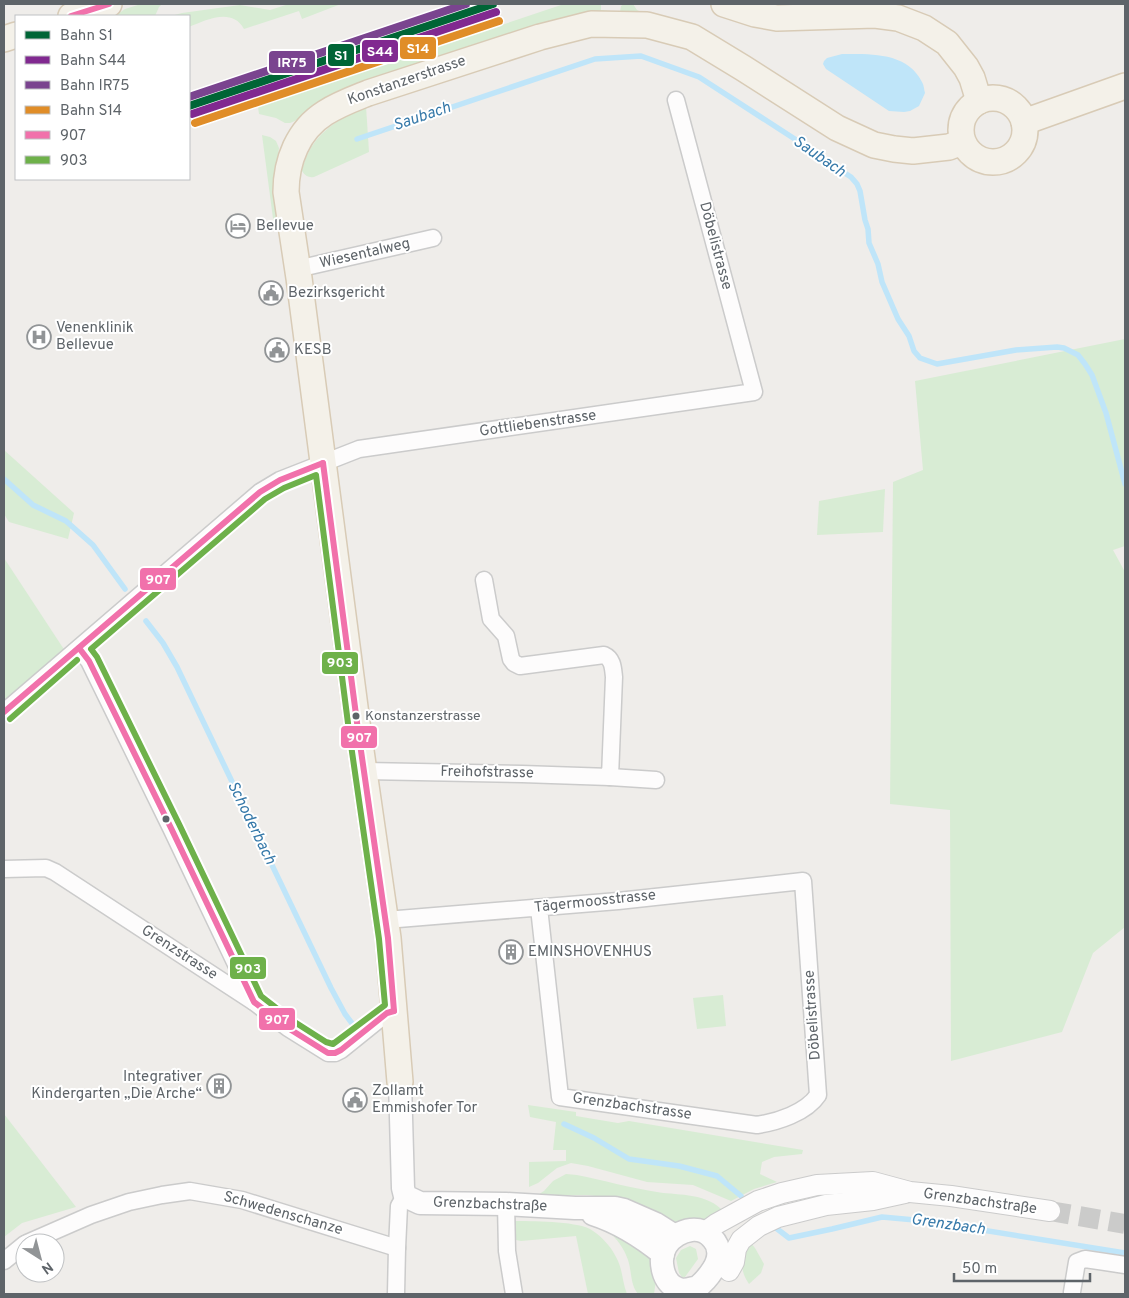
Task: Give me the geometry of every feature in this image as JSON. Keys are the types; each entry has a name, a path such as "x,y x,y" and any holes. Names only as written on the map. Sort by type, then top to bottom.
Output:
{"main road":[{"path":"74,15 109,4"},
{"path":"724,4 755,14 777,18 876,15 898,18 924,28 947,44 966,67 980,101"},
{"name":"Konstanzerstrasse","path":"400,1082 386,920 358,730 298,269 288,209 286,179 288,166 298,141 315,120 340,104 368,93 540,37 591,24 647,25 692,38 744,68 837,128 874,145 894,150 913,151 949,147 962,142"},
{"path":"1024,122 1125,86"},
{"path":"990,98 1002,99 1012,104 1020,112 1024,122 1025,133 1023,143 1010,158 999,162 977,159 968,152 962,142 961,123 971,106 980,101 990,98"},
{"path":"400,1082 403,1188 405,1196"},
{"name":"Grenzbachstraße","path":"405,1196 420,1203 506,1204 575,1208 605,1207 624,1210 656,1224 669,1245"},
{"path":"687,1231 705,1232 716,1242 723,1265 710,1275 702,1292 662,1286 662,1264 669,1245 687,1231"}],"street":[{"name":"Döbelistrasse","path":"676,100 754,392"},
{"name":"Wiesentalweg","path":"298,269 432,238"},
{"name":"Gottliebenstrasse","path":"4,712 146,592 260,492 280,480 359,450 754,392"},
{"path":"484,580 491,619 506,636 511,659 514,663 520,666 604,655 609,657 612,662 614,677 610,777"},
{"path":"79,648 89,661 254,1002"},
{"name":"Freihofstrasse","path":"365,771 522,774 656,780"},
{"name":"Grenzstrasse","path":"4,869 46,868 55,872 254,1002 288,1028 328,1053 335,1053 341,1050 387,1013 394,1010"},
{"name":"Döbelistrasse","path":"773,1122 805,1108 814,1102 818,1095 803,881"},
{"name":"Tägermoosstrasse","path":"386,920 539,908 803,881"},
{"name":"Grenzbachstrasse","path":"539,908 560,1097 757,1125 773,1122"},
{"name":"Grenzbachstraße","path":"705,1232 758,1201 782,1193 817,1186 873,1182 910,1192 951,1196 1050,1211"},
{"name":"Schwedenschanze","path":"50,1233 129,1202 190,1191 242,1200 397,1248"},
{"name":"Grenzbachstraße","path":"723,1265 734,1262 736,1249 742,1240 759,1226 778,1217 826,1205 873,1200 910,1192"},
{"path":"396,1294 399,1206 405,1196"},
{"path":"506,1204 507,1251 514,1294"},
{"name":"Schwedenschanze","path":"4,1261 15,1252"},
{"path":"1072,1294 1077,1262 1085,1259 1125,1266"}],"green space":[{"path":"141,4 162,4 155,15 116,15 125,9"},
{"path":"289,4 341,4 302,19 299,11 244,29 233,18 218,17 190,27 190,15 175,15 240,5 270,10"},
{"path":"564,4 601,4 601,10 620,12 621,6 624,4 633,4 641,12 336,93 317,103 290,123 259,114 258,107"},
{"path":"366,106 369,152 314,177 304,174 302,171 306,158 311,148 325,131 344,117"},
{"path":"262,135 276,141 279,148 276,170 280,226 274,226"},
{"path":"1125,339 1125,546 1113,550 1125,572 1125,927 1093,953 1062,1032 951,1061 950,810 890,804 893,482 923,470 915,381"},
{"path":"4,450 74,513 68,539 9,522 4,514"},
{"path":"885,489 883,532 817,535 819,501"},
{"path":"4,558 69,657 4,710"},
{"path":"723,995 726,1026 697,1029 693,998"},
{"path":"528,1105 576,1112 576,1116 618,1123 629,1121 803,1150 802,1154 774,1157 762,1162 760,1174 777,1182 754,1189 731,1201 693,1185 647,1182 571,1163 557,1168 538,1183 529,1187 529,1162 566,1161 566,1150 553,1150 556,1122 530,1117"},
{"path":"4,1114 76,1207 22,1223 4,1237"},
{"path":"566,1174 647,1190 702,1198 718,1206 725,1213 706,1221 683,1223 670,1221 613,1198 587,1195 536,1196 544,1191 553,1181"},
{"path":"513,1221 574,1224 583,1226 598,1234 614,1253 620,1266 627,1294 588,1294 576,1236 516,1240 512,1236"},
{"path":"608,1231 650,1255 656,1280 654,1294 638,1294 634,1286 628,1260 617,1241"},
{"path":"750,1242 764,1264 761,1273 749,1284 743,1273 742,1263"},
{"path":"690,1246 696,1249 698,1259 685,1277 682,1277 679,1273 676,1258 681,1250"}],"water":[{"path":"842,54 876,55 898,60 907,65 915,72 923,85 925,93 919,106 904,112 889,111 826,69 823,64 827,58"}],"waterway":[{"name":"Saubach","path":"357,139 595,59 641,56 699,77 824,158 851,177 857,184 868,229 869,243 878,264 882,282 898,319 909,336 914,351 920,358 937,364 1016,350 1057,347 1064,348 1078,355 1092,375 1106,413 1125,484"},
{"name":"Schoderbach","path":"4,479 33,505 66,521 93,545 125,589"},
{"name":"Schoderbach","path":"146,621 163,643 177,667 331,988 354,1026"},
{"name":"Grenzbach","path":"564,1124 594,1138 629,1159 679,1166 717,1176 741,1196"},
{"name":"Grenzbach","path":"776,1228 789,1238 882,1217 926,1221 1125,1253"}],"tunnel":[{"path":"1050,1211 1125,1224"}],"rail line":[{"name":"IR75","path":"190,97 466,4"},
{"name":"S1","path":"190,106 493,4"},
{"name":"S44","path":"192,114 496,12"},
{"name":"S14","path":"195,123 499,21"}],"transit line":[{"name":"907","path":"74,15 109,4"},
{"name":"907","path":"323,463 358,730 388,938 394,1011"},
{"name":"907","path":"4,712 260,492 280,480 323,463"},
{"name":"903","path":"316,475 349,731 379,939 385,1005 333,1044 326,1042 293,1021 261,996 179,824 97,657 91,649 265,499 284,488 316,475"},
{"name":"907","path":"79,648 89,661 254,1002 288,1028 328,1053 335,1053 341,1050 387,1013 394,1011"},
{"name":"903","path":"10,719 77,660"}],"place":[{"name":"Bellevue","path":"238,226"},
{"name":"Bezirksgericht","path":"271,293"},
{"name":"Venenklinik Bellevue","path":"39,337"},
{"name":"KESB","path":"277,350"},
{"name":"Konstanzerstrasse","path":"356,716"},
{"name":"EMINSHOVENHUS","path":"511,952"},
{"name":"Integrativer Kindergarten „Die Arche“","path":"219,1086"},
{"name":"Zollamt Emmishofer Tor","path":"355,1100"}]}
